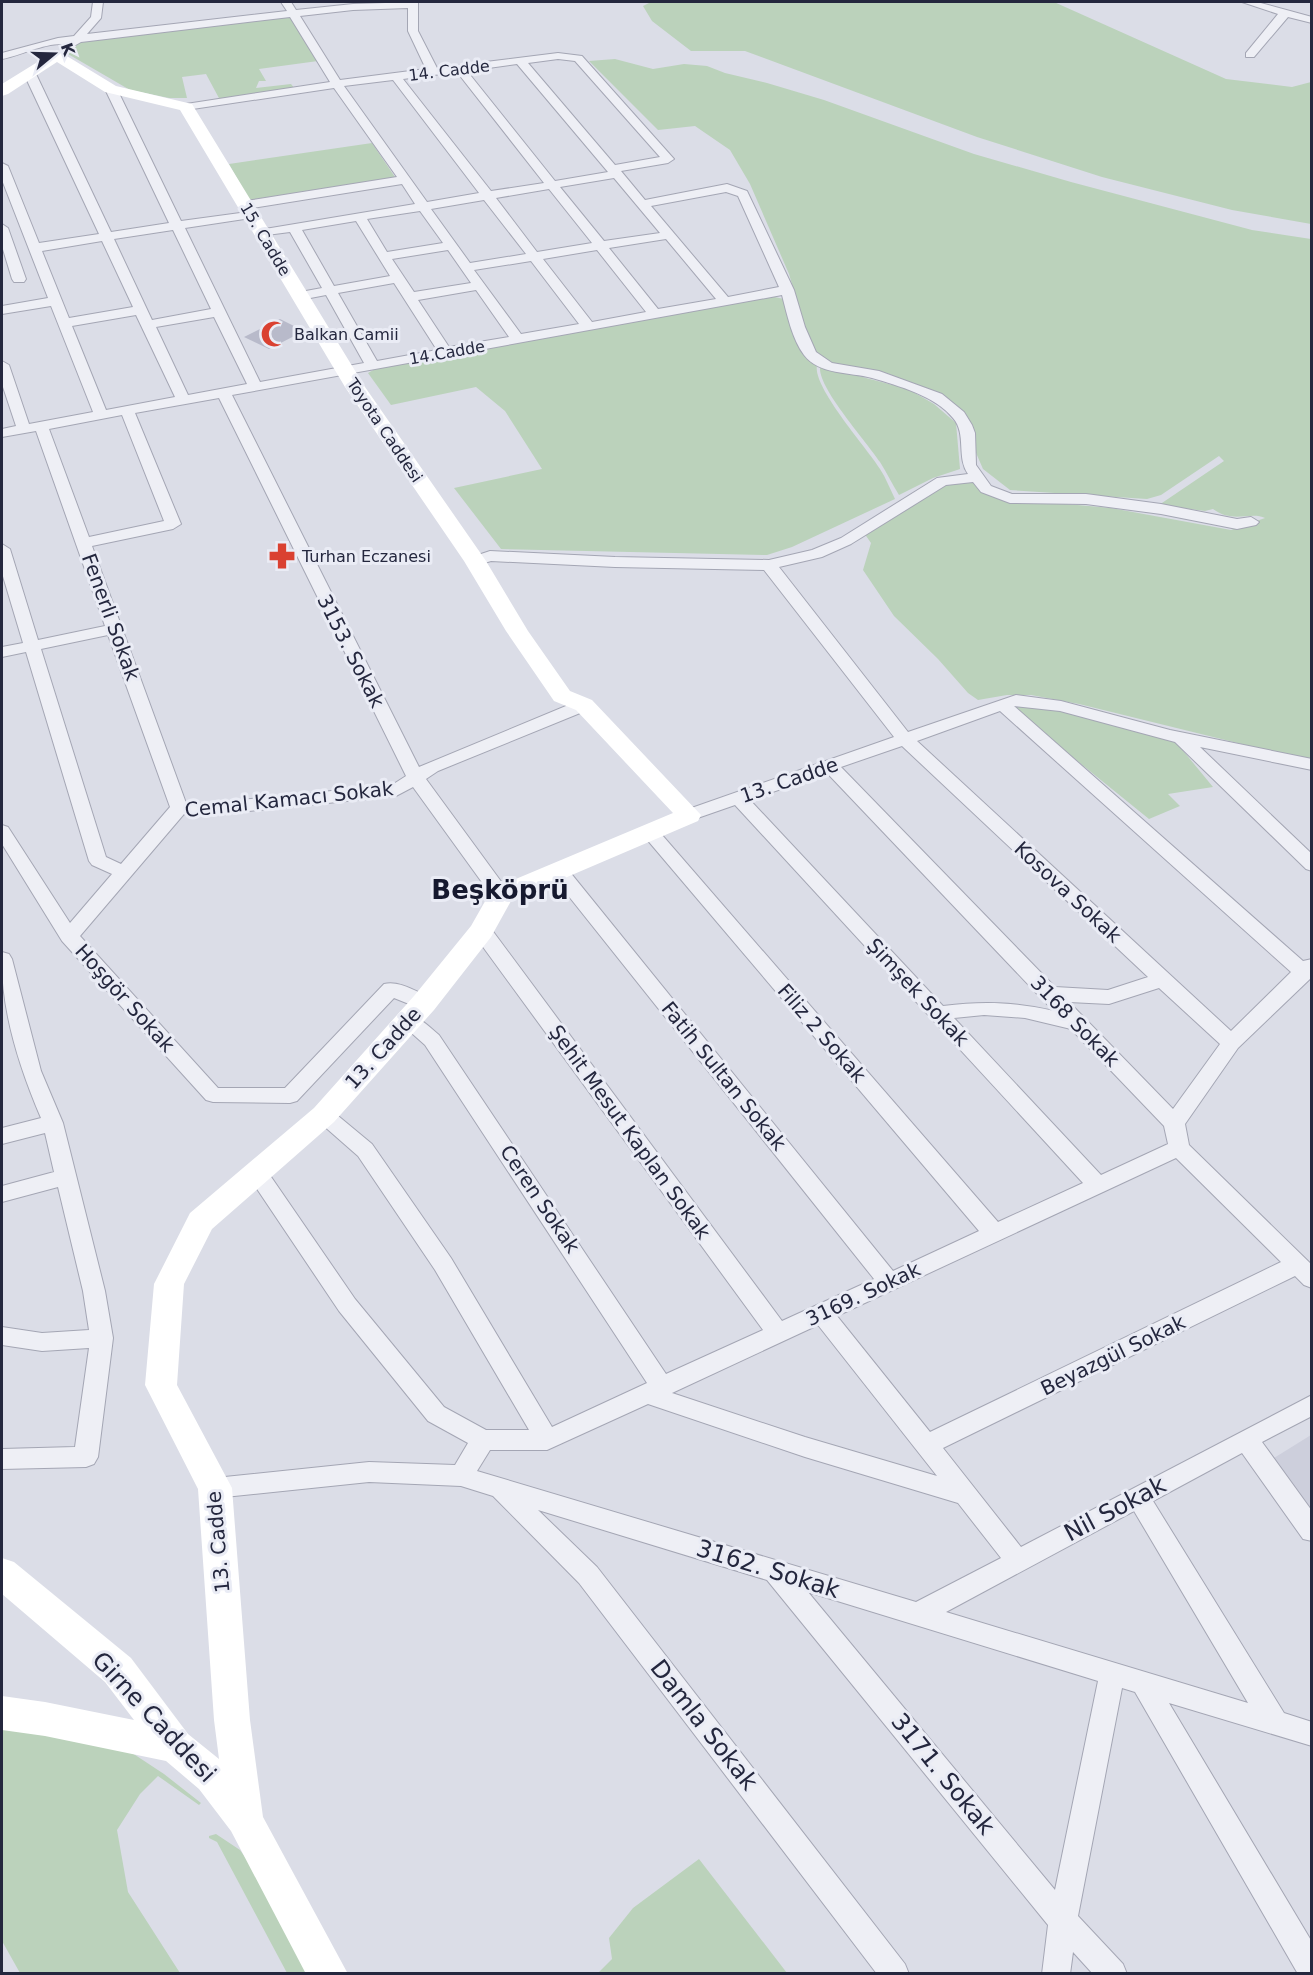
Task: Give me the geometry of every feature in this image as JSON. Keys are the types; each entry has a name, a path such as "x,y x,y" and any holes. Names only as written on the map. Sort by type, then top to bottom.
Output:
{"street":[{"path":"2,91 78,40 96,18 98,2"},
{"path":"286,2 337,84 517,339"},
{"path":"1247,2 1311,20"},
{"path":"2,56 58,41 294,15 351,4 412,3 412,31 433,72"},
{"path":"1250,55 1284,14"},
{"path":"57,55 111,89 186,107"},
{"name":"14. Cadde","path":"186,107 396,76 558,56 578,58 668,159 615,172"},
{"path":"520,61 725,301"},
{"path":"460,69 655,314"},
{"path":"30,74 183,400"},
{"path":"396,76 588,326"},
{"path":"111,89 255,387"},
{"name":"15. Cadde","path":"186,107 345,371"},
{"path":"2,166 101,415"},
{"path":"262,234 552,185 615,172"},
{"path":"34,248 177,226 404,180"},
{"path":"642,204 727,188 735,189 742,194 787,290 798,327 810,354 828,366 874,374 937,397 959,415 968,433 969,465 986,489 1010,498 1086,499 1150,507 1237,525 1251,522"},
{"path":"359,217 445,352"},
{"path":"2,228 19,279"},
{"path":"294,228 373,366"},
{"path":"466,267 669,235"},
{"path":"384,256 450,246"},
{"path":"2,282 45,275"},
{"path":"300,296 398,278"},
{"path":"410,297 479,286"},
{"name":"14.Cadde","path":"2,433 787,290"},
{"path":"2,310 55,301"},
{"path":"64,323 140,310"},
{"path":"147,325 219,312"},
{"path":"2,365 24,429"},
{"name":"Toyota Caddesi","path":"345,371 482,558 518,631 562,696 584,705 689,815"},
{"name":"3153. Sokak","path":"224,393 416,778 501,895"},
{"path":"84,543 173,524 127,410"},
{"name":"Fenerli Sokak","path":"41,426 178,808"},
{"path":"482,558 769,565 817,554 846,541 942,481 976,477"},
{"path":"2,549 98,861 122,872"},
{"name":"Kosova Sokak","path":"769,565 905,739 1231,1043"},
{"path":"2,652 115,629"},
{"name":"13. Cadde","path":"328,1974 245,1821 232,1720 215,1488 161,1385 169,1284 201,1221 324,1115 416,1012 482,932 501,895 689,815 1017,700 1061,706 1179,737 1311,765"},
{"name":"Cemal Kamacı Sokak","path":"69,936 178,808 210,809 396,790 432,767 584,705"},
{"path":"1003,705 1308,969 1231,1043 1174,1123 1179,1148 1305,1271"},
{"path":"1179,737 1311,865"},
{"name":"3168 Sokak","path":"830,766 1174,1123"},
{"name":"Şimşek Sokak","path":"738,798 1098,1185"},
{"name":"Hoşgör Sokak","path":"2,831 69,936 213,1095 290,1096"},
{"name":"Filiz 2 Sokak","path":"650,832 994,1233"},
{"name":"Fatih Sultan Sokak","path":"558,870 889,1282"},
{"name":"Şehit Mesut Kaplan Sokak","path":"482,932 778,1333"},
{"path":"2,959 31,1071 53,1123 94,1291 102,1338 86,1457 2,1459"},
{"path":"1049,994 1109,997 1161,980"},
{"name":"Ceren Sokak","path":"290,1096 391,989 416,1012 432,1040 479,1108 655,1390"},
{"path":"938,1013 984,1008 1025,1011 1078,1023"},
{"path":"324,1115 365,1150 443,1264 547,1440"},
{"path":"2,1136 53,1123"},
{"name":"3169. Sokak","path":"547,1440 1179,1148"},
{"path":"258,1174 347,1305 436,1414 483,1440 547,1440"},
{"path":"2,1194 66,1177"},
{"name":"Beyazgül Sokak","path":"927,1445 1305,1271"},
{"path":"822,1313 1018,1561"},
{"path":"2,1336 42,1342 102,1338"},
{"path":"655,1390 805,1447 966,1495"},
{"name":"Nil Sokak","path":"918,1614 1311,1404"},
{"path":"1246,1439 1311,1530"},
{"path":"460,1476 483,1440"},
{"name":"3162. Sokak","path":"215,1488 369,1472 460,1476 1311,1734"},
{"name":"Damla Sokak","path":"501,1488 588,1575 895,1974"},
{"path":"1138,1497 1275,1723"},
{"name":"3171. Sokak","path":"776,1572 1063,1921 1113,1974"},
{"name":"Girne Caddesi","path":"2,1573 118,1670 176,1746 212,1777 245,1821"},
{"path":"1056,1974 1063,1921 1112,1673"},
{"path":"1143,1683 1311,1970"},
{"path":"2,1713 45,1719 176,1746"}],"shaded area":[{"path":"1311,1435 1311,1512 1274,1458"}],"green space":[{"path":"651,2 1054,2 1226,79 1292,87 1311,82 1311,224 1232,210 1102,177 977,137 745,51 691,51 652,21 643,6"},
{"path":"291,18 318,61 259,69 266,81 259,81 256,88 291,84 295,89 220,100 206,74 182,77 187,98 169,98 130,90 68,54 80,42"},
{"path":"615,59 653,69 684,64 707,66 824,100 974,154 1071,182 1252,230 1311,239 1311,761 1079,704 1031,695 1007,695 978,700 968,693 938,659 894,616 863,570 871,543 862,530 935,483 965,476 983,489 1055,503 1111,508 1231,530 1265,518 1260,516 1235,517 1213,509 1205,511 1159,505 1224,461 1219,456 1161,495 1147,499 1010,490 983,469 970,439 937,396 824,362 810,344 789,274 750,184 730,150 695,126 658,130 589,61"},
{"path":"372,143 395,177 249,200 229,164"},
{"path":"770,296 784,299 817,365 823,388 880,469 895,499 792,547 767,555 501,549 454,488 542,469 505,411 476,387 391,405 368,373 375,369"},
{"path":"824,367 908,389 934,404 956,423 960,469 933,478 899,495 880,462 827,389 820,368"},
{"path":"1018,706 1061,708 1171,736 1213,787 1168,794 1180,806 1149,819 1018,713 1016,709"},
{"path":"2,1719 120,1745 164,1774 201,1803 199,1805 158,1776 140,1794 117,1830 128,1892 180,1973 20,1973 2,1941"},
{"path":"216,1834 240,1850 250,1864 309,1973 287,1973 217,1842 209,1838"},
{"path":"699,1859 787,1973 598,1973 612,1959 609,1938 633,1908"}],"building":[{"name":"Balkan Camii","path":"280,319 304,331 269,349 244,337"}],"place":[{"name":"Balkan Camii","path":"274,334"},
{"name":"Turhan Eczanesi","path":"282,556"}],"district":[{"name":"Beşköprü","path":"500,890"}]}
